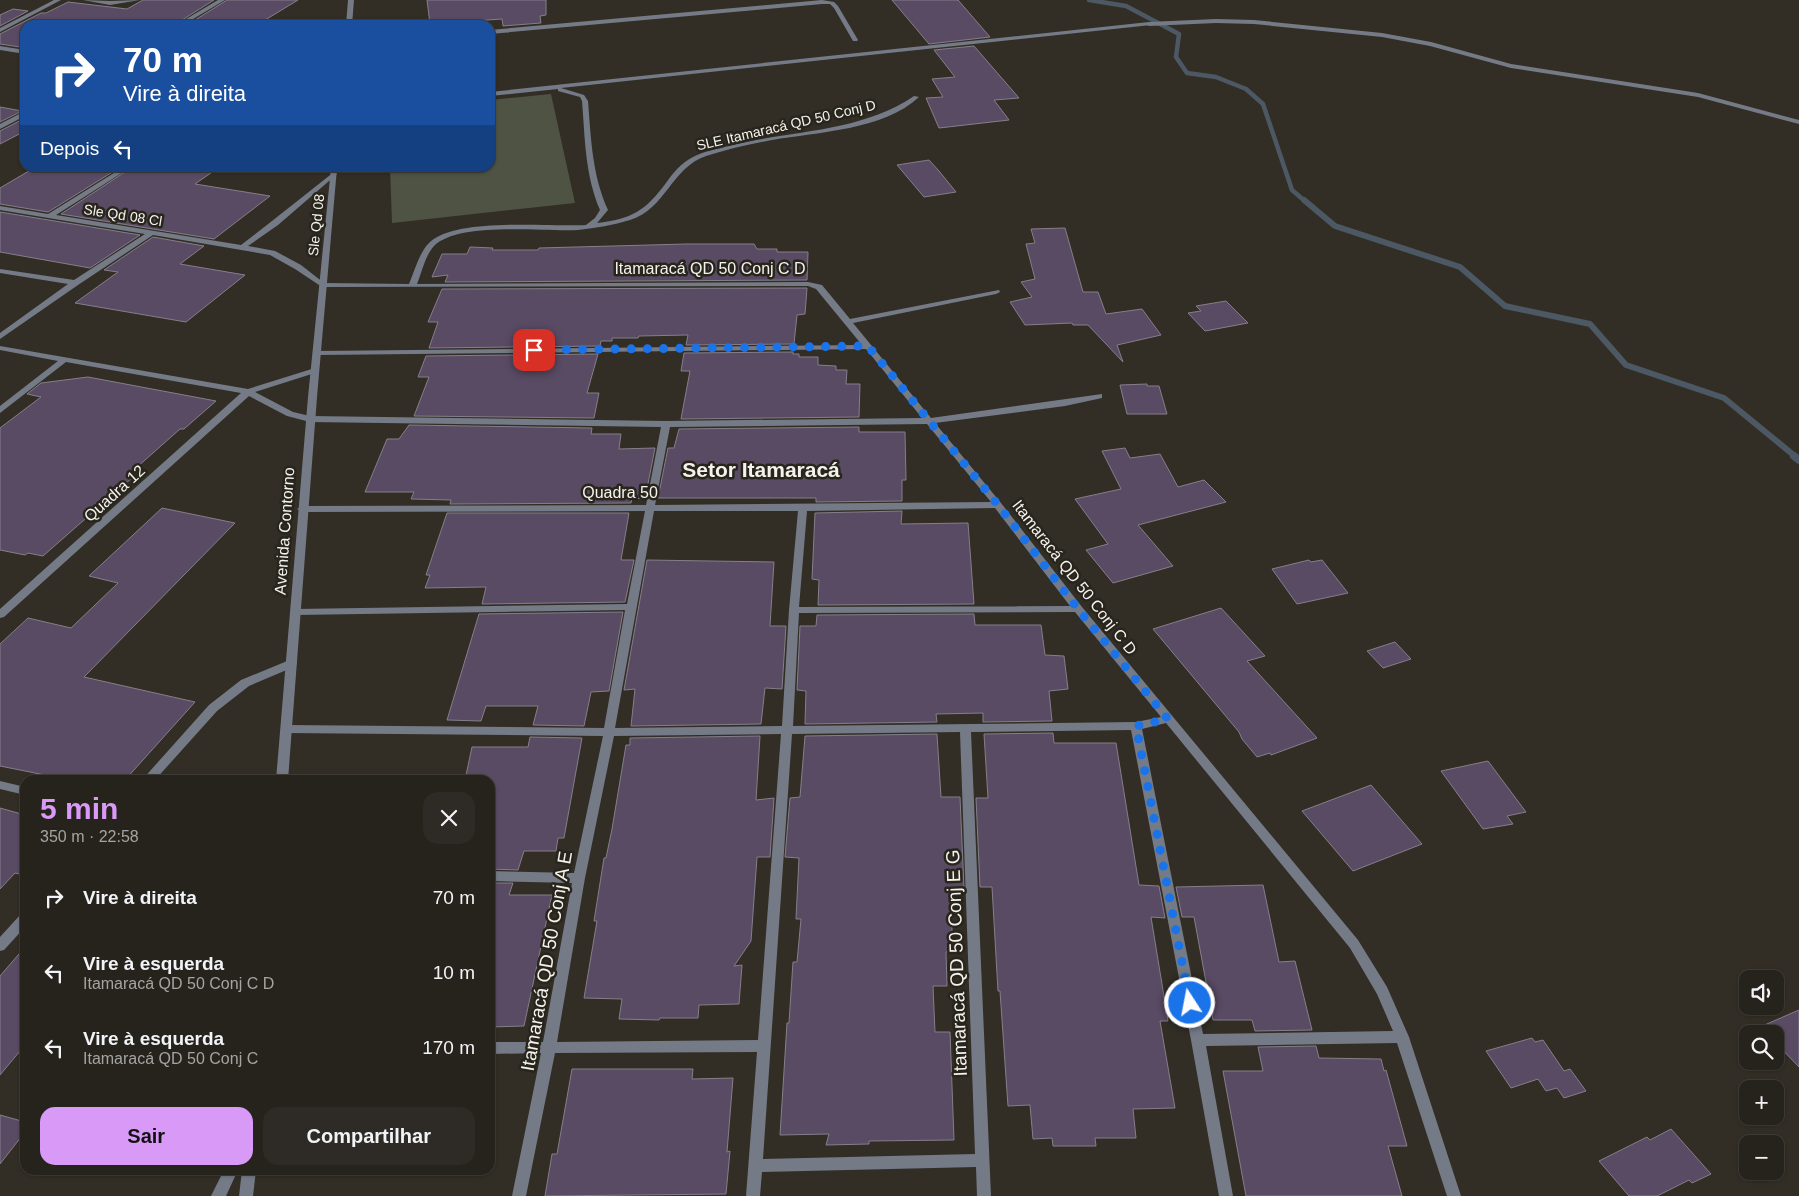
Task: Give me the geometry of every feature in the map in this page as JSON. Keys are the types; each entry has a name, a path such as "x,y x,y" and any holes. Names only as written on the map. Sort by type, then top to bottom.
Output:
{"street":[{"path":"0,30 58,0"},
{"path":"86,0 110,3 137,0"},
{"path":"188,20 222,0"},
{"path":"349,20 351,0"},
{"path":"495,32 822,2 832,3 836,7 854,40"},
{"path":"495,93 1149,24 1216,21 1254,22 1382,34 1430,44 1511,66 1698,95 1799,122"},
{"path":"0,48 20,51"},
{"path":"549,88 582,96 585,101 590,163 597,194 604,210 598,219 589,226"},
{"name":"SLE Itamaracá QD 50 Conj D","path":"412,286 431,244 455,232 476,228 589,226 622,220 646,211 660,197 676,174 688,162 700,156 769,139 873,118 906,105 916,97"},
{"path":"0,128 20,116"},
{"path":"49,216 120,172"},
{"path":"242,247 275,223 333,172"},
{"name":"Sle Qd 08","path":"322,285 334,172"},
{"name":"Sle Qd 08 Cl","path":"0,208 272,253 298,267 322,285"},
{"path":"0,337 75,282 152,232"},
{"path":"0,271 75,282"},
{"name":"Itamaracá QD 50 Conj C D","path":"322,285 808,284 819,287 927,421 998,505 1078,609 1354,944 1382,991 1402,1037 1454,1196"},
{"name":"Avenida Contorno","path":"282,775 296,612 302,509 318,353 322,285"},
{"path":"848,322 996,292"},
{"path":"318,353 868,346"},
{"path":"0,348 248,392 290,414 310,419 666,424 927,421 1065,403 1099,396"},
{"path":"0,410 64,360"},
{"path":"248,392 315,370"},
{"name":"Quadra 12","path":"0,615 248,392"},
{"name":"Itamaracá QD 50 Conj A E","path":"519,1196 549,1048 579,878 609,732 649,507 666,424"},
{"name":"Quadra 50","path":"302,509 803,508 998,505"},
{"path":"752,1196 803,508"},
{"path":"296,612 631,607"},
{"path":"794,610 1078,609"},
{"path":"153,775 214,708 245,683 292,663"},
{"path":"286,729 609,732 965,728 1136,726 1168,719"},
{"path":"1136,726 1198,1040 1226,1196"},
{"name":"Itamaracá QD 50 Conj E G","path":"965,728 984,1196"},
{"path":"0,785 20,790"},
{"path":"495,876 579,878"},
{"path":"0,946 20,924"},
{"path":"1198,1040 1402,1037"},
{"path":"495,1048 763,1046"},
{"path":"755,1166 982,1160"},
{"path":"218,1196 228,1175"},
{"path":"246,1196 248,1175"}],"green space":[{"path":"551,94 575,203 392,223 390,172 495,172 495,100"}],"building":[{"path":"143,0 214,0 182,20 27,20 68,2 127,9"},
{"path":"227,0 298,0 265,20 195,20"},
{"path":"427,0 546,0 546,15 540,16 541,23 503,26 502,19 430,20"},
{"path":"892,0 958,0 990,37 929,44"},
{"path":"13,9 28,11 0,26 0,15"},
{"path":"20,24 20,47 0,44 0,34"},
{"path":"974,46 1019,98 994,100 1009,120 939,128 926,98 943,97 932,79 955,77 934,50"},
{"path":"0,107 20,111 20,112 0,122"},
{"path":"20,121 20,134 0,144 0,131"},
{"path":"929,160 956,192 924,197 897,165"},
{"path":"27,172 113,172 48,212 0,204 0,188"},
{"path":"125,172 212,172 195,184 270,196 214,239 61,214"},
{"path":"0,212 140,235 90,268 0,252"},
{"path":"1065,228 1083,292 1098,292 1106,314 1142,309 1161,335 1117,345 1123,362 1088,325 1073,325 1072,323 1025,325 1010,302 1032,297 1021,282 1035,279 1026,244 1035,243 1031,229"},
{"path":"153,237 204,246 180,264 245,275 186,322 75,303 118,272 104,270"},
{"path":"754,244 757,249 777,249 777,252 808,252 807,280 445,282 448,275 432,277 442,254 467,254 470,247 493,248 492,250 538,250 539,248"},
{"path":"807,288 805,314 797,315 794,344 686,345 688,335 612,338 612,341 601,341 600,346 429,348 438,322 428,322 442,289"},
{"path":"1226,301 1248,323 1205,331 1188,313 1201,311 1196,306"},
{"path":"793,352 793,354 799,354 799,357 818,357 818,365 836,366 836,370 847,370 846,384 860,384 859,417 681,419 690,371 681,371 684,353"},
{"path":"598,354 587,393 599,393 594,418 414,416 429,377 418,377 426,356"},
{"path":"88,377 216,401 184,429 180,429 127,476 133,477 43,556 0,550 0,428 41,397 27,394 41,383"},
{"path":"1147,384 1147,386 1159,386 1167,414 1127,414 1120,385"},
{"path":"409,425 592,428 591,434 621,434 619,449 655,448 645,499 632,498 631,503 450,504 451,500 411,499 414,492 365,492 387,439 399,439"},
{"path":"859,427 859,432 905,432 906,480 902,480 902,501 816,502 816,498 658,498 668,448 674,448 679,429"},
{"path":"1125,448 1130,458 1160,454 1178,487 1204,480 1226,502 1138,525 1173,566 1113,583 1086,550 1108,544 1075,499 1121,489 1102,451"},
{"path":"162,508 235,523 84,677 195,702 129,775 45,775 0,766 0,644 28,618 71,628 118,583 89,576"},
{"path":"902,511 901,524 968,523 974,604 818,605 819,580 812,579 815,513"},
{"path":"447,513 629,513 621,560 634,560 625,602 482,604 486,587 425,588 430,575 426,575"},
{"path":"647,560 774,562 770,626 786,626 782,689 765,688 761,724 631,726 635,689 624,690"},
{"path":"1309,560 1311,562 1322,560 1348,593 1297,604 1272,569"},
{"path":"1221,608 1265,656 1247,661 1317,738 1271,755 1270,753 1257,757 1242,739 1239,732 1153,629"},
{"path":"623,612 609,691 591,692 584,726 533,725 538,706 486,706 481,721 447,720 479,614"},
{"path":"974,614 975,625 1041,625 1045,655 1064,656 1068,689 1049,691 1052,721 983,722 983,713 936,714 937,722 805,724 806,691 797,690 800,626 816,626 817,615"},
{"path":"1395,642 1411,659 1383,668 1367,651"},
{"path":"1053,733 1054,743 1116,743 1139,885 1159,886 1165,918 1151,917 1168,1021 1160,1021 1175,1108 1133,1109 1136,1138 1095,1138 1096,1146 1053,1146 1052,1138 1033,1139 1030,1105 1008,1106 1000,991 998,991 992,887 980,887 976,798 988,798 984,734"},
{"path":"937,734 941,797 960,797 964,888 950,888 953,951 946,952 947,986 933,986 935,1032 950,1032 954,1140 869,1141 869,1144 826,1145 829,1134 780,1135 787,1023 789,1023 793,962 797,962 801,919 796,919 799,858 785,857 790,798 800,797 805,736"},
{"path":"760,736 756,800 774,798 770,857 757,857 751,941 734,966 742,965 739,1004 699,1005 698,1018 660,1018 659,1020 619,1019 622,999 584,998 597,921 594,921 604,858 606,858 612,829 626,745 630,745 630,738"},
{"path":"530,737 582,738 564,838 558,838 556,851 524,851 518,870 495,869 495,775 466,775 472,747 528,747"},
{"path":"1488,761 1526,812 1507,816 1513,824 1483,829 1441,771"},
{"path":"1371,785 1422,844 1353,871 1302,811"},
{"path":"0,808 20,814 20,874 15,873 0,889"},
{"path":"495,883 513,883 509,895 552,895 524,1026 495,1027"},
{"path":"1263,885 1279,962 1295,961 1312,1030 1255,1031 1252,1020 1213,1020 1194,917 1182,917 1176,887"},
{"path":"20,953 20,1051 0,1075 0,976"},
{"path":"1799,1010 1799,1067 1784,1051 1784,1025 1765,1025"},
{"path":"1532,1038 1535,1042 1543,1040 1564,1071 1570,1069 1586,1091 1564,1098 1557,1088 1546,1091 1538,1079 1511,1088 1486,1051"},
{"path":"1316,1046 1319,1058 1381,1059 1384,1071 1386,1070 1407,1146 1388,1146 1402,1196 1246,1196 1223,1071 1263,1071 1258,1047"},
{"path":"572,1069 693,1069 692,1079 733,1078 727,1152 730,1151 726,1194 545,1196 552,1154 557,1154"},
{"path":"0,1115 20,1121 20,1138 0,1164"},
{"path":"1671,1129 1711,1174 1692,1183 1689,1180 1657,1196 1629,1196 1599,1161 1647,1137 1650,1140"}],"waterway":[{"path":"1089,0 1126,6 1179,34 1176,57 1187,73 1216,77 1246,89 1263,104 1292,190 1306,202"},
{"path":"1304,200 1335,226 1460,267 1505,306 1590,324 1626,365 1724,398 1796,457"},
{"path":"1794,456 1799,460"}],"district":[{"name":"Setor Itamaracá","path":"761,470"}],"route":[{"path":"534,350 868,346 927,421 998,505 1078,609 1168,719 1136,726 1190,1003"}]}
